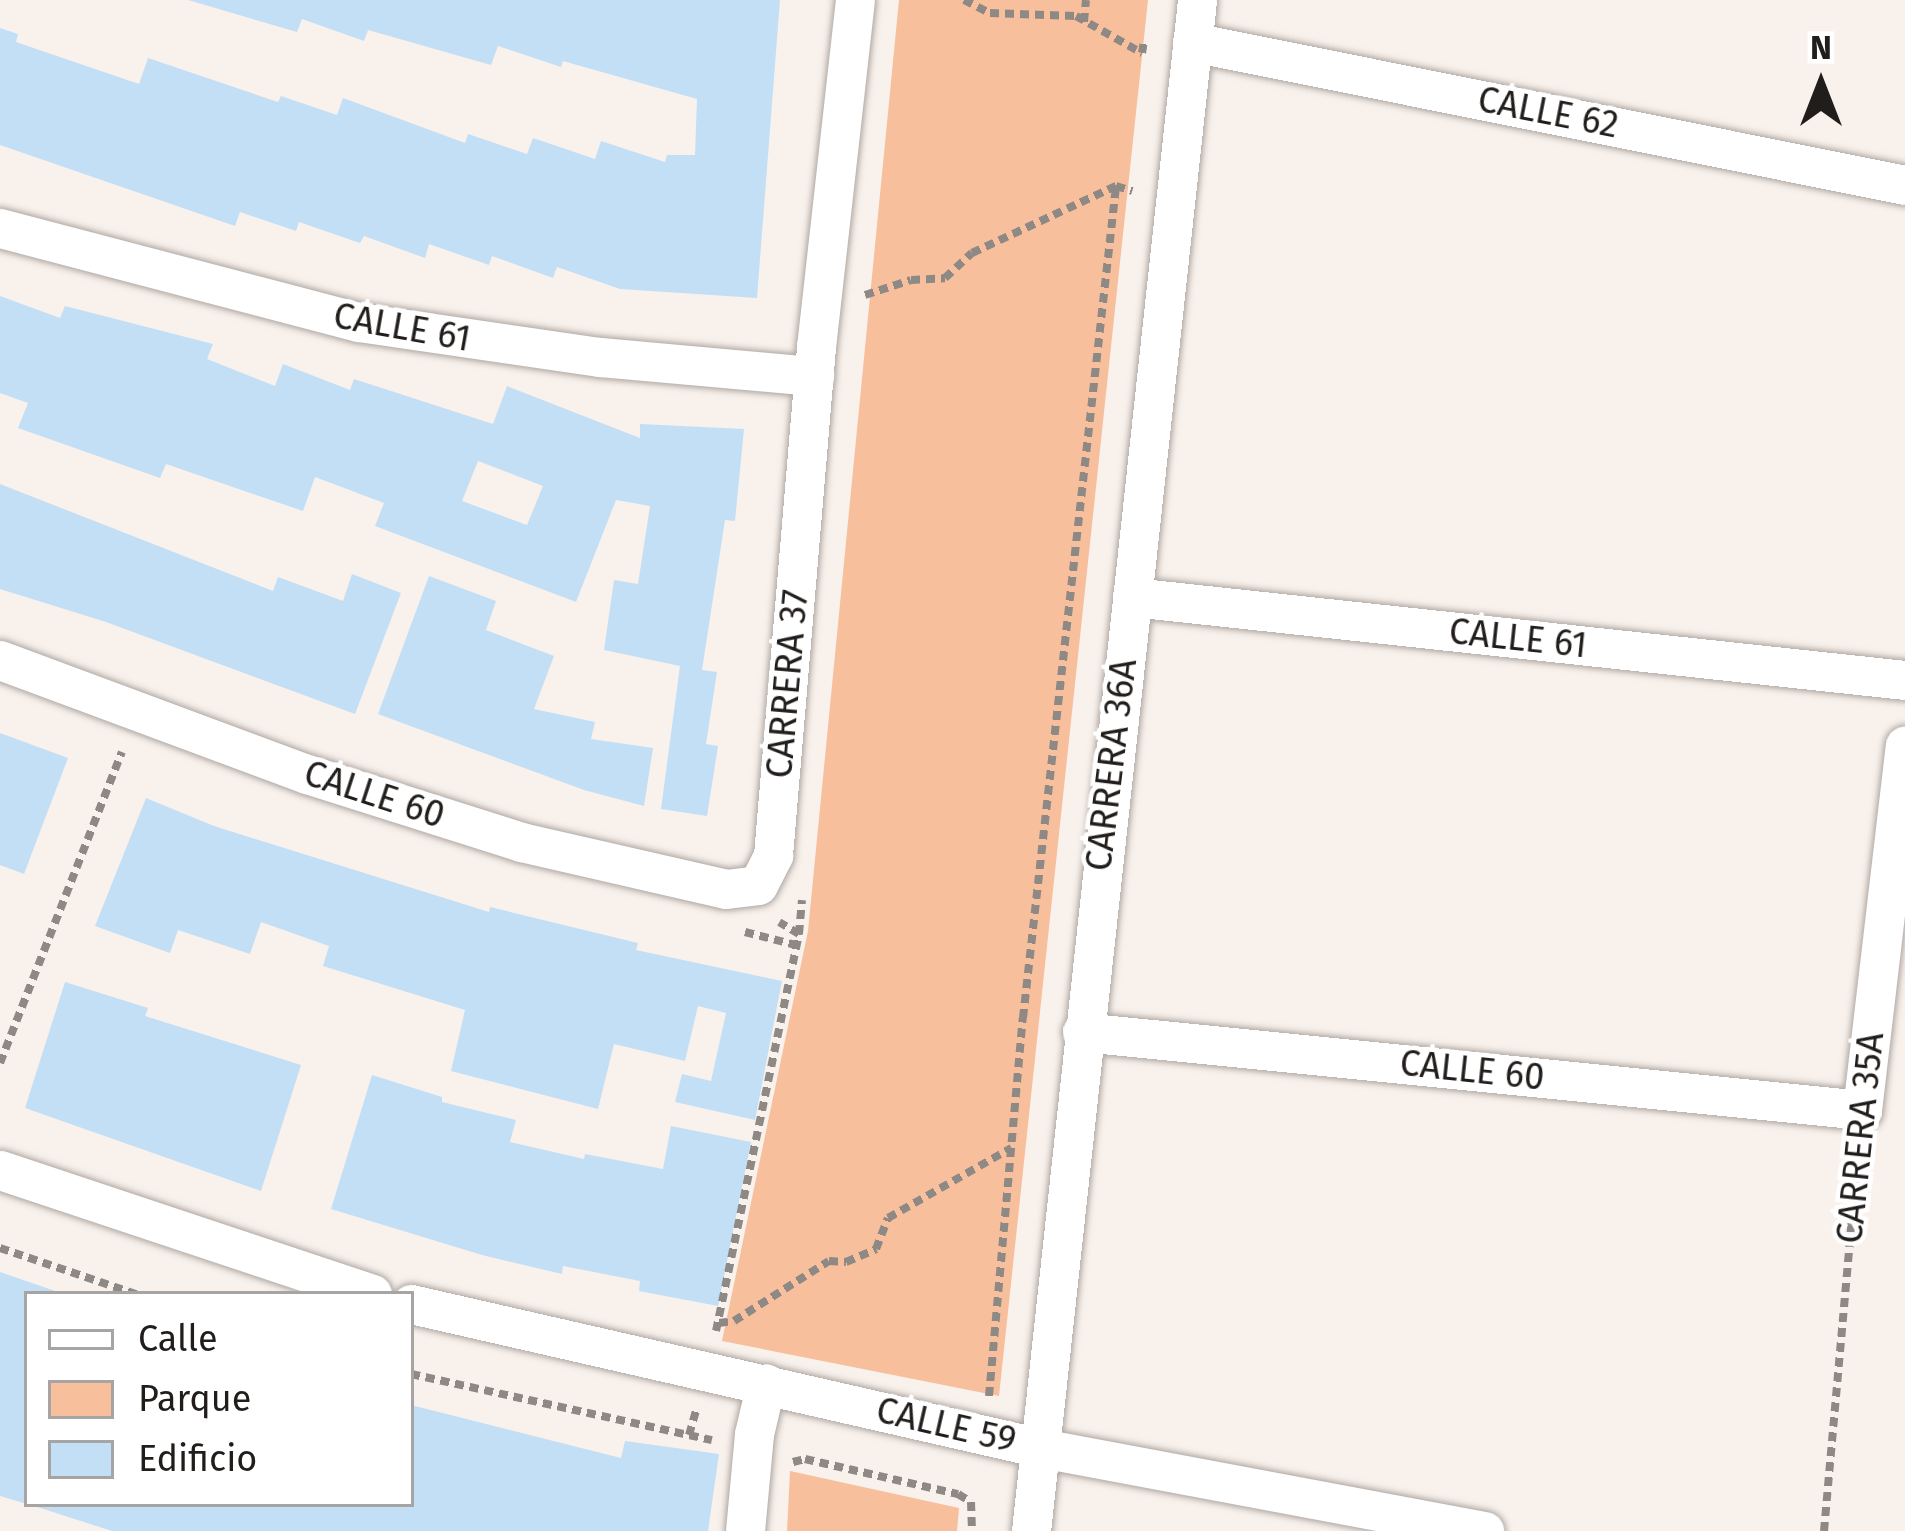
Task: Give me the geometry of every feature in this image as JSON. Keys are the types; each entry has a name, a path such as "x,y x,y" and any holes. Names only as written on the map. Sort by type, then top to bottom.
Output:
{"street":[{"name":"CARRERA 37","path":"758,885 773,855 814,376 855,0"},
{"name":"CARRERA 36A","path":"1031,1531 1197,0"},
{"name":"CALLE 62","path":"1192,42 1905,185"},
{"name":"CALLE 61","path":"0,228 359,322 599,357 814,376"},
{"name":"CALLE 61","path":"1132,597 1905,680"},
{"name":"CALLE 60","path":"0,660 284,767 499,835 726,889 758,885"},
{"name":"CARRERA 35A","path":"1862,1110 1905,746"},
{"name":"CALLE 60","path":"1082,1032 1862,1110"},
{"path":"0,1170 362,1291"},
{"name":"CALLE 59","path":"414,1305 1041,1448 1484,1531"},
{"path":"745,1531 754,1434 766,1383"}],"path":[{"path":"964,0 990,13 1076,16 1142,53 1144,41 1192,42"},
{"path":"1084,22 1086,0"},
{"path":"822,306 911,280 945,278 972,253 1116,186 1138,193"},
{"path":"982,1402 989,1398 1011,1148 1116,186"},
{"path":"0,1064 124,747"},
{"path":"712,1339 799,934 771,917 758,885"},
{"name":"CARRERA 35A","path":"1824,1531 1862,1110"},
{"path":"719,1323 734,1321 829,1261 846,1262 876,1249 889,1218 1011,1148"},
{"path":"0,1249 127,1291"},
{"path":"414,1375 729,1447"},
{"path":"782,1478 789,1462 805,1459 958,1494 971,1502 973,1531"}],"green space":[{"path":"899,0 1148,0 999,1396 722,1341 808,931"},
{"path":"790,1471 959,1508 957,1531 787,1531"}],"building":[{"path":"188,0 780,0 757,298 620,289 557,267 553,278 492,256 489,265 429,244 425,258 364,236 360,243 299,222 296,231 240,212 235,226 0,145 0,28 18,34 16,42 139,84 148,58 278,102 281,96 337,115 343,98 465,143 468,134 527,154 533,138 595,159 601,141 665,162 667,155 695,155 697,99 563,61 561,67 498,46 491,65 368,30 364,41 302,19 297,32"},
{"path":"0,296 60,318 65,306 213,344 207,359 275,386 283,364 350,390 354,379 493,424 507,386 640,438 640,424 744,429 735,521 725,520 702,670 717,672 706,744 718,746 707,816 661,809 680,666 604,650 614,580 638,584 650,506 616,500 576,602 375,526 384,503 315,477 303,511 166,464 160,478 18,428 28,403 0,393","holes":["478,461 543,486 527,525 462,501"]},
{"path":"0,484 273,591 278,577 343,601 352,574 401,593 355,714 106,622 0,589"},
{"path":"429,576 496,601 486,630 554,656 534,709 595,722 591,739 653,748 644,806 584,790 378,714"},
{"path":"0,733 68,758 24,874 0,865"},
{"path":"146,798 214,826 489,912 490,907 638,943 636,950 782,981 755,1120 675,1102 682,1074 711,1081 726,1013 698,1006 685,1061 614,1044 598,1109 451,1071 465,1010 323,966 329,946 261,922 250,954 178,930 170,953 95,926"},
{"path":"65,982 148,1008 145,1016 301,1065 261,1191 25,1108"},
{"path":"372,1075 442,1097 442,1102 516,1120 510,1142 584,1159 585,1154 663,1169 671,1126 751,1142 718,1306 639,1291 640,1281 563,1266 562,1274 482,1255 331,1209"},
{"path":"0,1272 55,1291 24,1291 24,1503 0,1496"},
{"path":"414,1406 621,1458 625,1441 719,1454 708,1531 112,1531 37,1507 414,1507"}]}
